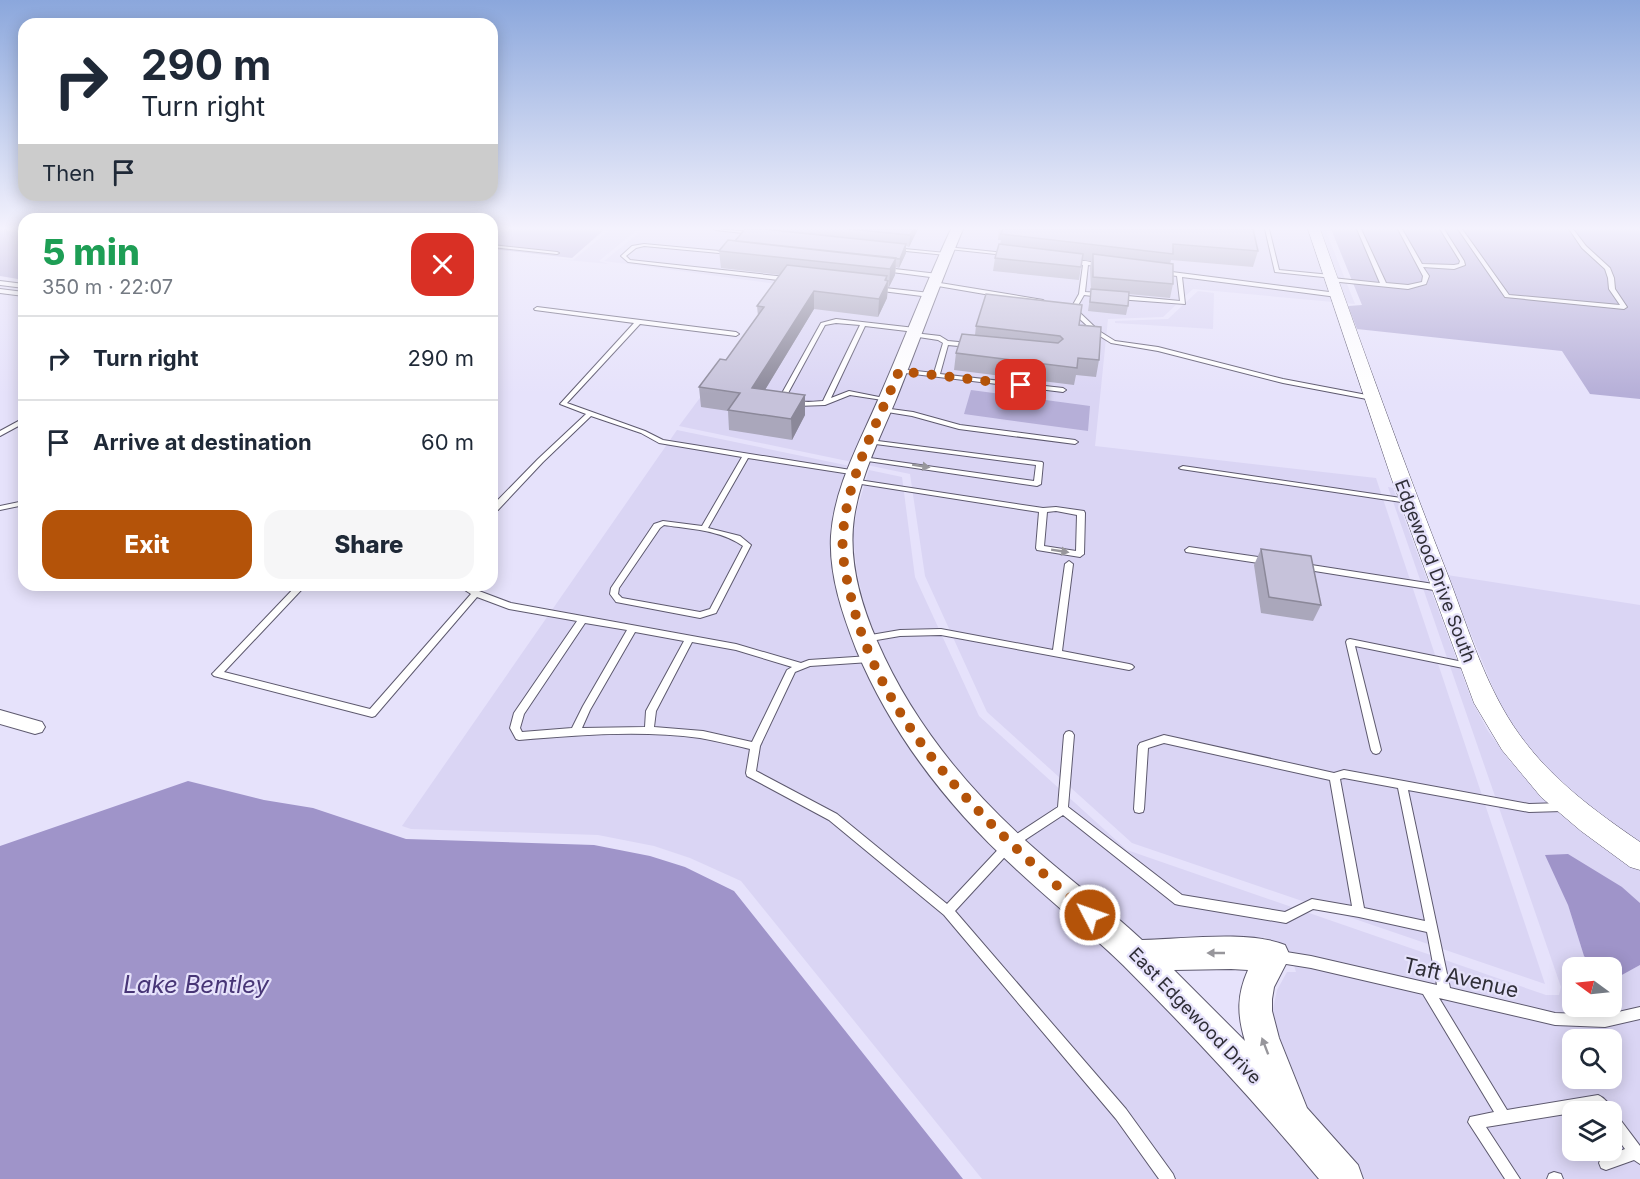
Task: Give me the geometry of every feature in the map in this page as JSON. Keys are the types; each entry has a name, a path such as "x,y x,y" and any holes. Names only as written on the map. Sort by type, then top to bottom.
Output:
{"main road":[{"name":"East Edgewood Drive","path":"934,284 861,464 846,508 842,536 846,573 855,613 868,649 908,724 952,783 1010,844 1137,956 1235,1055 1344,1179"},
{"path":"1137,956 1231,953 1274,956 1257,989 1254,1003 1256,1022 1294,1120"}],"street":[{"name":"Edgewood Drive South","path":"1333,284 1408,501 1486,703 1503,733 1522,758 1572,807 1640,858"},
{"path":"0,717 35,726"}],"lane":[{"path":"1,284 18,285"},
{"path":"874,289 888,284"},
{"path":"985,284 1007,294 1052,304"},
{"path":"1073,309 1080,302 1084,284"},
{"path":"1083,293 1183,303 1180,284"},
{"path":"1334,284 1408,287 1420,284"},
{"path":"1499,284 1507,296 1624,307 1612,289 1612,284"},
{"path":"0,291 18,293"},
{"path":"1063,306 1073,309 1097,332 1113,342 1168,351 1283,381 1372,398"},
{"path":"537,309 736,334"},
{"path":"639,321 563,404 643,432 661,442 746,455 861,464 1037,484 1040,463 861,464"},
{"path":"976,346 946,343 940,338 914,332 863,324 836,321 823,324 784,394 787,399 797,404 825,403 849,393 959,427 1075,442"},
{"path":"825,403 863,324"},
{"path":"936,376 946,343"},
{"path":"899,371 1063,390"},
{"path":"498,505 538,460 548,454 589,415"},
{"path":"0,434 18,424"},
{"path":"704,529 746,455"},
{"path":"861,464 1043,510 1056,509 1081,513 1080,554 1040,548 1043,510"},
{"path":"1183,468 1408,501"},
{"path":"0,508 18,504"},
{"path":"663,524 704,529 737,538 747,544 713,611 700,615 619,600 614,594 615,588 657,526 663,524"},
{"path":"1189,550 1279,563"},
{"path":"1057,653 1069,564"},
{"path":"1290,564 1440,588"},
{"path":"296,591 217,674 372,713 476,593"},
{"path":"472,591 509,606 736,647 801,666"},
{"path":"582,620 519,713 515,728 519,736 576,731 649,731 696,734 755,746"},
{"path":"576,731 632,628"},
{"path":"1129,667 941,632 900,633 868,649 809,663 792,670 755,746 751,773 833,817 948,911 1121,1114 1168,1179"},
{"path":"649,731 651,711 689,639"},
{"path":"1376,750 1350,642 1472,666"},
{"path":"1064,809 1069,735"},
{"path":"1139,809 1143,746 1164,739 1334,777 1344,774 1530,808 1572,807"},
{"path":"1334,777 1359,912"},
{"path":"1402,785 1446,994"},
{"path":"948,911 1010,844 1064,809"},
{"path":"1064,809 1179,900 1286,918 1312,904 1432,928"},
{"name":"Taft Avenue","path":"1274,956 1311,962 1555,1019 1605,1021 1640,1012"},
{"path":"1428,991 1504,1117"},
{"path":"1513,1179 1475,1122 1562,1108"},
{"path":"1606,1163 1638,1154 1622,1133"}],"shaded area":[{"path":"777,284 1347,284 1355,304 1193,289 1163,317 1108,319 1095,446 1376,478 1545,984 1132,843 987,712 925,576 910,474 679,426 784,285"},
{"path":"1353,284 1640,284 1640,399 1590,394 1562,351 1357,329 1348,306 1362,305"},
{"path":"1198,291 1214,293 1213,329 1115,323 1115,321 1168,319"},
{"path":"971,390 1090,406 1088,431 964,414"},
{"path":"677,430 850,466 835,573 843,613 860,661 895,726 941,788 1122,961 1127,971 1133,971 1276,1122 1282,1138 1289,1138 1323,1179 982,1179 741,881 690,858 654,846 598,835 411,829 402,826"},
{"path":"869,470 902,477 915,577 979,716 1127,850 1546,995 1559,995 1561,987 1388,487 1393,488 1472,701 1488,731 1509,760 1553,805 1640,870 1640,903 1622,887 1568,905 1585,957 1562,957 1562,1017 1622,1017 1622,975 1640,965 1640,1179 1365,1179 1311,1116 1274,1024 1273,1009 1277,990 1287,972 1296,972 1293,962 1297,956 1289,951 1286,944 1274,943 1264,937 1261,942 1141,942 1021,838 964,779 919,721 884,657 866,612 857,573 853,536 857,509"},
{"path":"1447,575 1640,605 1640,845 1575,798 1535,758 1517,733 1500,705"}],"water":[{"name":"Lake Bentley","path":"188,781 264,800 313,808 406,839 594,845 650,856 685,867 734,891 963,1179 0,1179 0,846"},
{"path":"1568,854 1622,887 1640,903 1640,965 1622,975 1622,957 1585,957 1568,905 1545,855"}],"building":[{"path":"773,284 886,284 879,299 814,291 752,388 805,395 791,419 728,410 740,393 699,387 720,359 726,360 764,307 757,306"},
{"path":"1091,289 1129,292 1128,306 1090,302"},
{"path":"986,294 1082,305 1079,325 1101,327 1099,360 1078,358 1077,368 956,353 962,334 1058,343 1063,339 1060,336 976,326"},
{"path":"1261,549 1311,556 1321,605 1269,597"}],"route":[{"path":"1021,385 899,371 857,473 846,508 842,536 846,573 855,613 872,659 908,724 952,783 1010,844 1090,915"}]}
